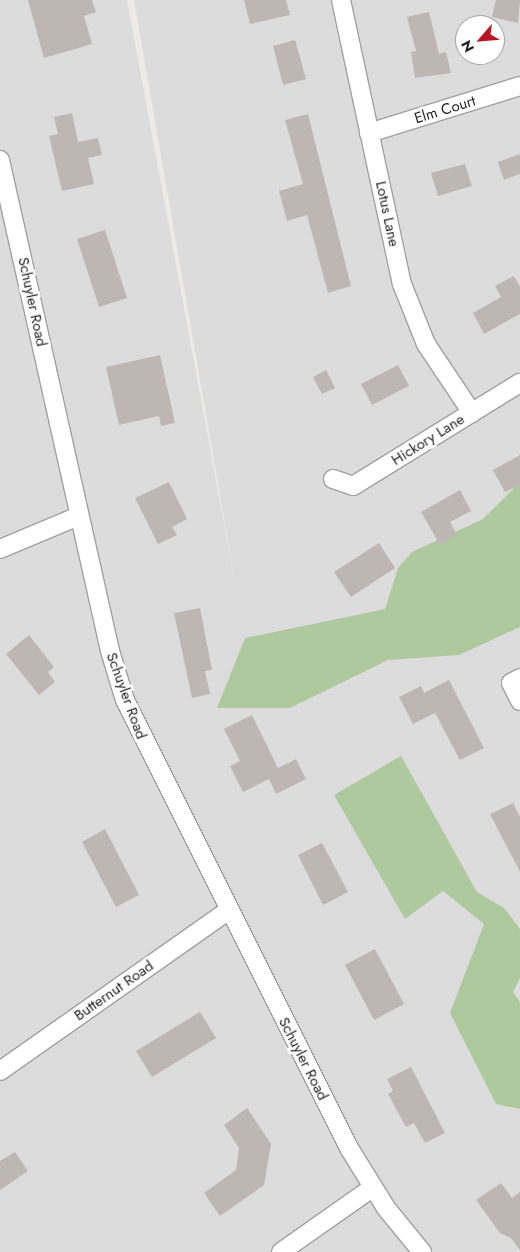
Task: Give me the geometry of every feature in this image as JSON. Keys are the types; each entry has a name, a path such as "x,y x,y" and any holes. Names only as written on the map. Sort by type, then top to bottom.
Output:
{"street":[{"name":"Lotus Lane","path":"340,0 411,312 472,413"},
{"name":"Elm Court","path":"369,133 520,86"},
{"name":"Schuyler Road","path":"0,160 4,197 79,516 125,700 228,911 372,1188 422,1252"},
{"name":"Hickory Lane","path":"333,479 353,486 520,382"},
{"path":"0,548 79,516"},
{"path":"520,678 511,683 520,701"},
{"name":"Butternut Road","path":"0,1071 228,911"},
{"path":"281,1252 372,1188"}],"shaded area":[{"path":"0,0 127,0 236,588 134,0 520,0 520,1252 0,1252"}],"green space":[{"path":"520,482 520,627 459,655 388,660 290,708 217,708 245,638 385,609 398,568 412,552 483,519"},
{"path":"401,756 477,892 504,908 520,929 520,978 513,992 520,1002 520,1109 496,1104 450,1013 484,924 443,891 405,919 334,795"}],"building":[{"path":"28,0 92,0 96,12 84,16 92,44 44,58"},
{"path":"244,0 286,0 290,15 250,24"},
{"path":"496,0 520,0 518,23 505,20 505,15 492,15"},
{"path":"429,12 439,54 446,52 451,73 415,78 411,52 416,51 407,17"},
{"path":"295,40 306,79 283,85 273,46"},
{"path":"72,113 78,142 98,138 102,155 88,158 94,184 62,191 49,136 58,134 54,117"},
{"path":"308,114 351,286 328,293 307,215 287,221 279,191 303,184 285,120"},
{"path":"520,154 520,174 504,180 498,162"},
{"path":"465,164 472,186 438,196 431,173"},
{"path":"105,230 127,298 99,307 77,239"},
{"path":"514,276 520,287 520,314 484,334 473,313 501,297 495,286"},
{"path":"160,355 175,423 161,426 159,416 119,425 106,367"},
{"path":"398,365 409,386 372,405 361,384"},
{"path":"326,370 335,388 322,394 313,377"},
{"path":"520,455 520,485 505,492 493,470"},
{"path":"169,482 187,519 172,527 177,535 158,544 135,498"},
{"path":"460,490 471,511 450,522 457,535 440,545 421,512"},
{"path":"379,543 395,568 351,597 334,572"},
{"path":"200,608 212,670 205,671 210,694 192,698 174,613"},
{"path":"29,635 54,667 48,672 55,682 39,695 6,654"},
{"path":"449,680 484,748 460,760 435,713 413,724 399,697 421,686 424,693"},
{"path":"252,715 278,768 296,759 306,779 276,794 269,779 243,792 230,766 240,761 224,729"},
{"path":"513,803 520,817 520,872 490,814"},
{"path":"105,829 139,895 116,907 82,842"},
{"path":"322,843 348,892 323,905 298,855"},
{"path":"375,949 404,1004 374,1020 345,965"},
{"path":"200,1012 216,1038 152,1077 136,1051"},
{"path":"411,1067 445,1133 425,1143 414,1123 406,1127 388,1094 393,1091 387,1079"},
{"path":"247,1108 271,1144 264,1185 220,1216 204,1193 236,1170 239,1148 224,1125"},
{"path":"15,1152 28,1171 0,1190 0,1161"},
{"path":"501,1183 512,1198 520,1192 520,1250 511,1238 500,1233 476,1200"}]}
